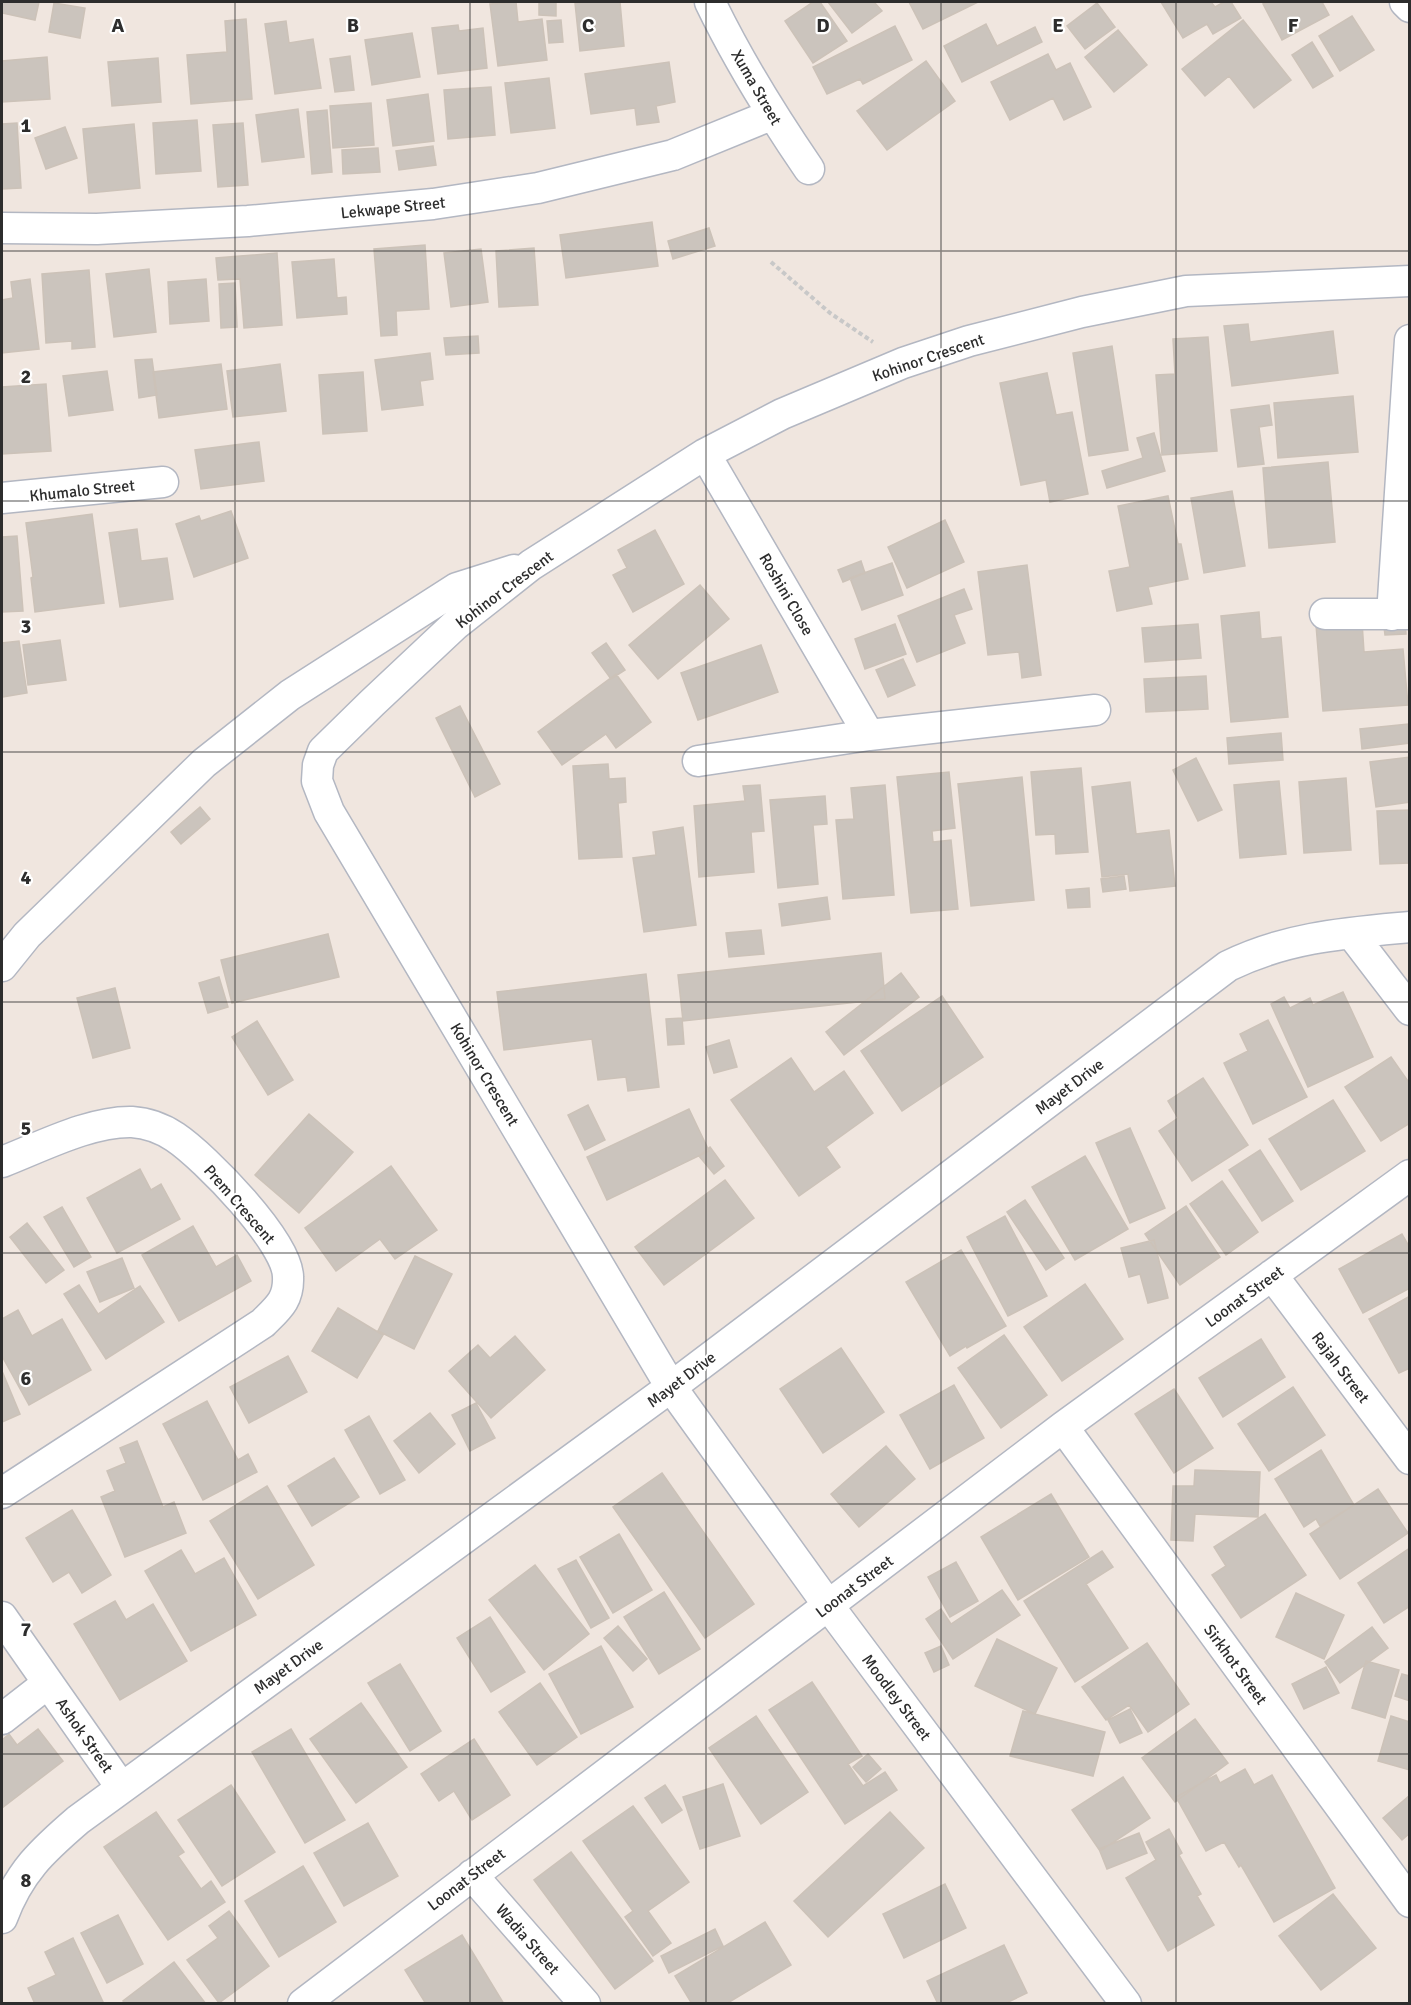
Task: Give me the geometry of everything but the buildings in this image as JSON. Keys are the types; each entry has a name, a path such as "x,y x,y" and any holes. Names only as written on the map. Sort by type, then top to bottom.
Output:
{"street":[{"name":"Xuma Street","path":"710,2 771,115 809,169"},
{"path":"1405,2 1410,7"},
{"name":"Lekwape Street","path":"2,228 97,229 248,221 433,204 538,188 673,155 771,115"},
{"name":"Kohinor Crescent","path":"671,1387 329,812 317,781 318,765 323,751 456,625 531,565 705,454 782,414 903,363 969,341 1082,312 1186,291 1410,281"},
{"path":"1325,614 1401,614 1410,340"},
{"name":"Roshini Close","path":"705,454 869,735"},
{"name":"Khumalo Street","path":"2,498 163,482"},
{"path":"2,966 27,935 204,763 290,695 457,588 531,565"},
{"path":"698,761 869,735 1095,710"},
{"name":"Mayet Drive","path":"2,1918 15,1888 28,1867 46,1847 121,1787 671,1387 1228,966 1253,954 1286,943 1410,927"},
{"path":"1351,933 1410,1010"},
{"name":"Prem Crescent","path":"2,1162 93,1127 132,1122 154,1126 186,1144 238,1197 276,1242 289,1276 284,1301 263,1323 2,1493"},
{"name":"Loonat Street","path":"303,2004 1063,1427 1410,1175"},
{"name":"Rajah Street","path":"1272,1275 1410,1459"},
{"name":"Moodley Street","path":"671,1387 828,1605 1126,2004"},
{"name":"Sirkhot Street","path":"1063,1427 1410,1902"},
{"name":"Ashok Street","path":"2,1617 121,1787"},
{"name":"Ashok Street","path":"2,1719 48,1683"},
{"name":"Wadia Street","path":"472,1875 585,2004"}],"path":[{"path":"771,262 831,314 903,363"}]}
